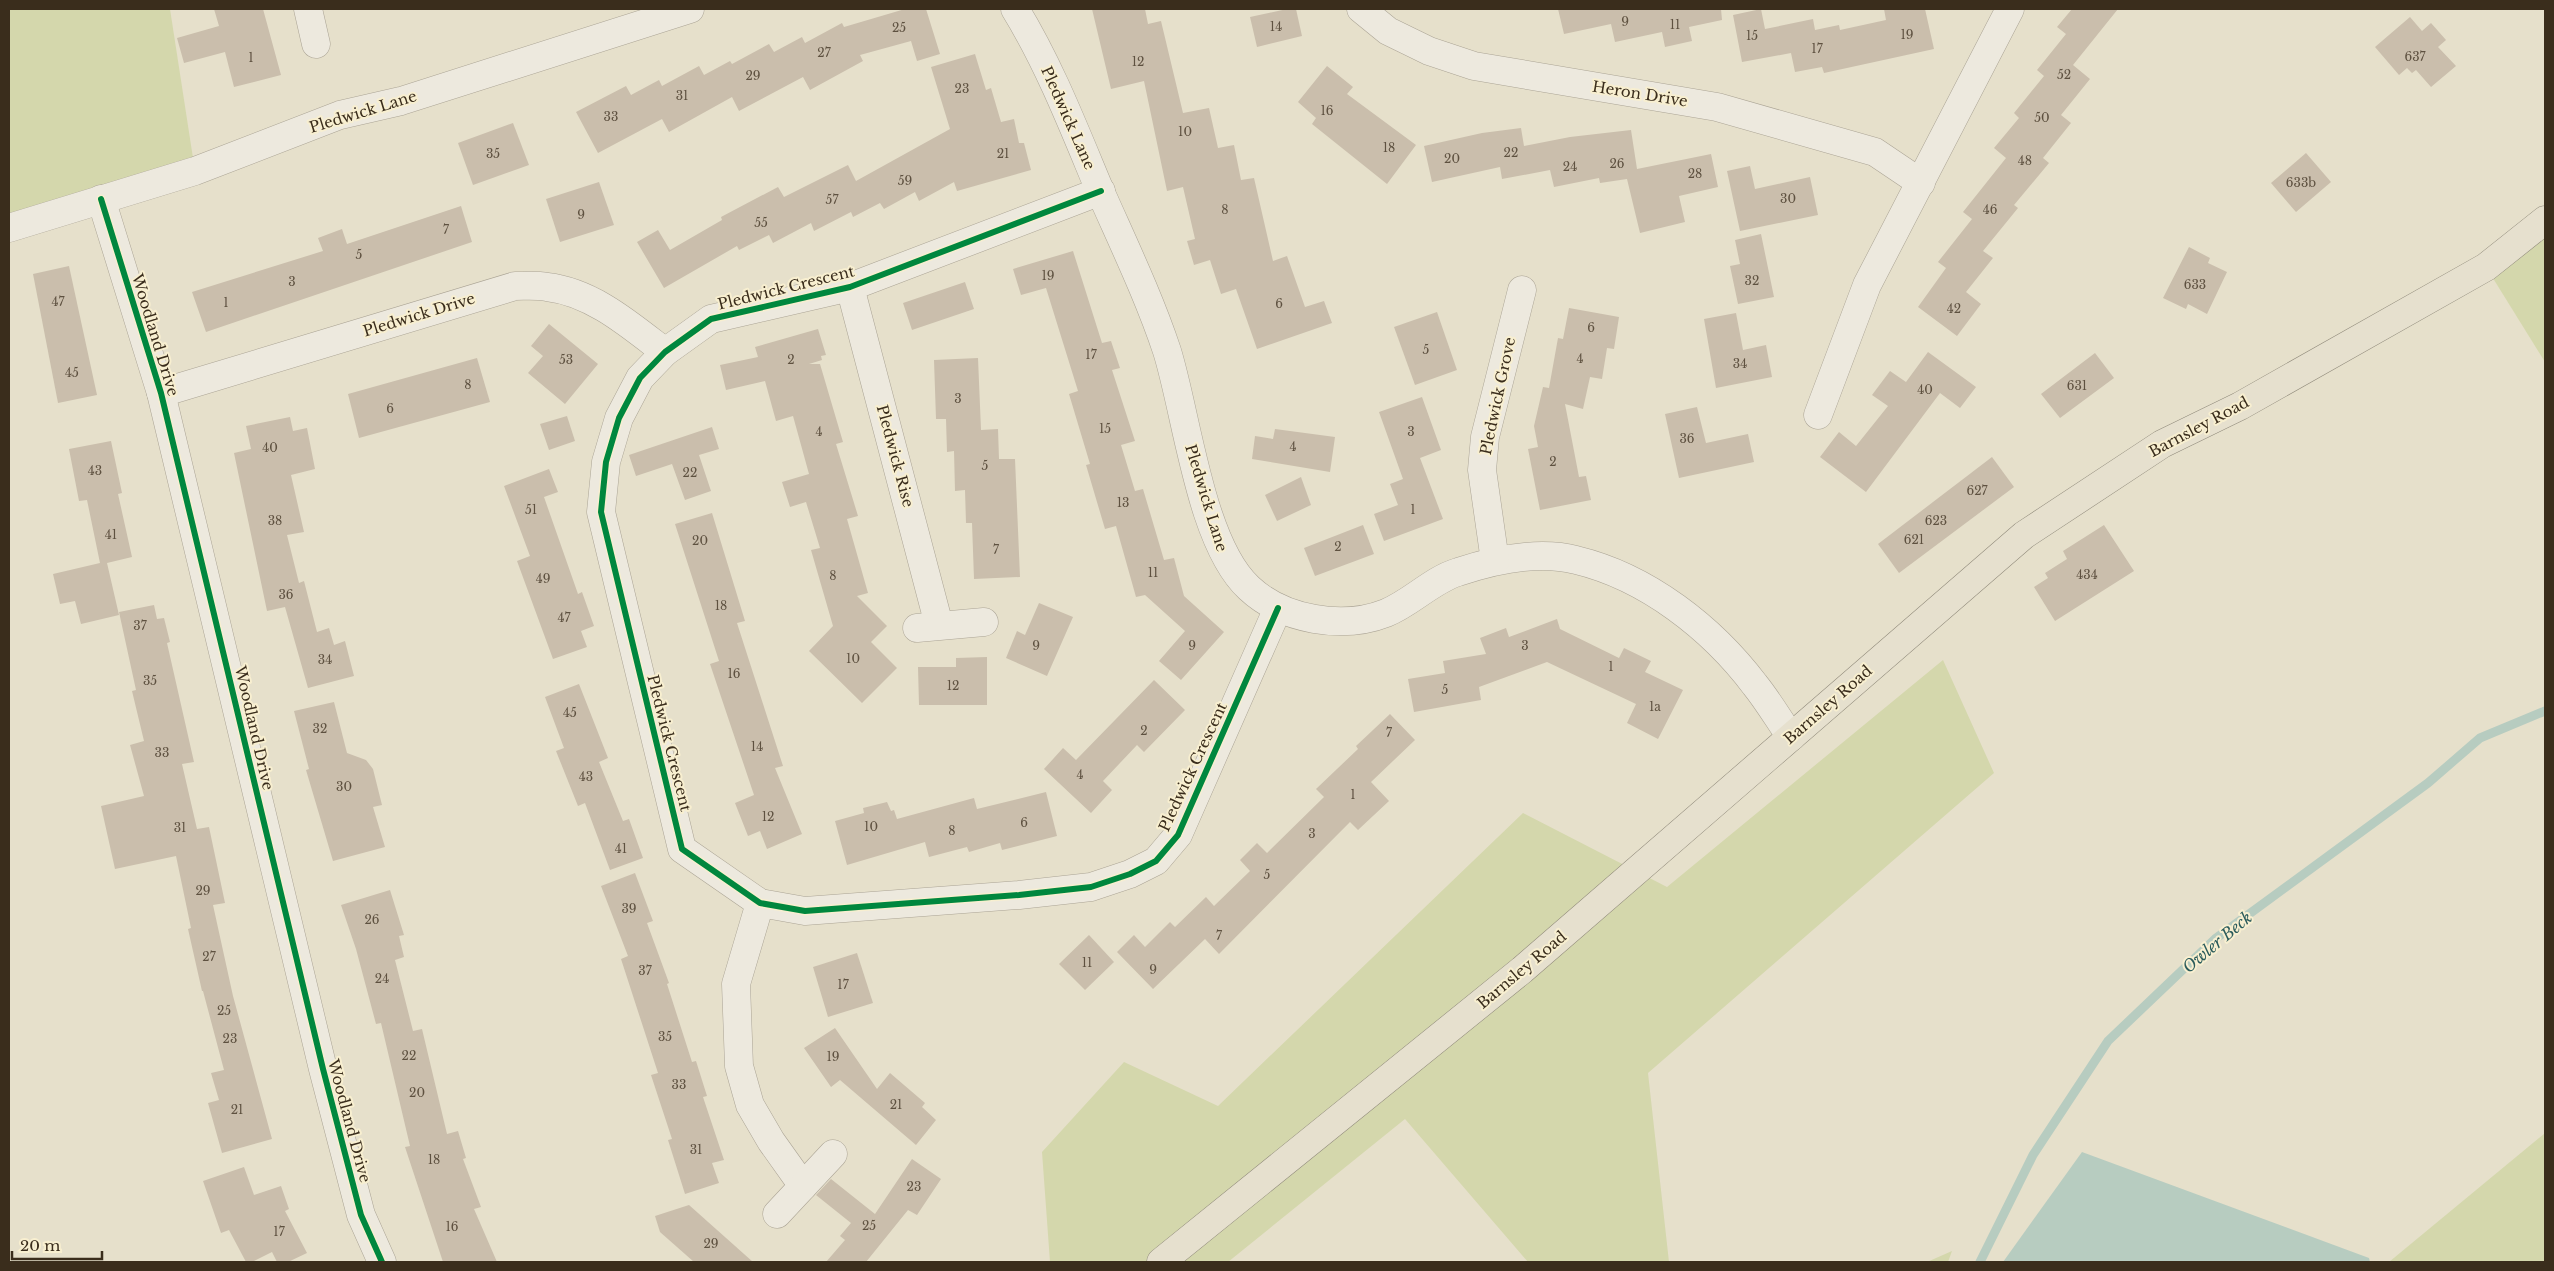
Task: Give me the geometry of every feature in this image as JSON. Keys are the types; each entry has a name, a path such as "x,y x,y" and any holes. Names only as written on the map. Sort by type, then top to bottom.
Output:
{"main road":[{"name":"Barnsley Road","path":"1161,1262 1522,970 2024,535 2162,444 2240,406 2486,267 2545,220"}],"street":[{"path":"308,9 316,44"},
{"name":"Pledwick Lane","path":"9,228 195,171 340,115 401,101 690,9"},
{"name":"Pledwick Lane","path":"1015,9 1029,31 1101,191 1167,351 1208,509 1225,558 1249,588 1278,608 1313,619 1352,621 1387,612 1454,573 1495,562 1530,556 1574,559 1616,574 1666,600 1715,641 1754,684 1791,737"},
{"name":"Heron Drive","path":"1361,9 1388,31 1429,51 1474,66 1717,106 1875,152 1921,183"},
{"path":"1818,415 1867,285 2010,9"},
{"name":"Pledwick Crescent","path":"1101,191 850,287 711,319 665,352 640,378 619,418 606,462 600,512 682,849 760,903 805,911 1019,895 1090,887 1130,874 1156,861 1181,828 1278,608"},
{"name":"Woodland Drive","path":"100,199 161,393 323,1069 361,1215 382,1262"},
{"name":"Pledwick Drive","path":"161,393 515,286 548,287 583,297 619,316 665,352"},
{"name":"Pledwick Rise","path":"850,287 928,626 984,622"},
{"name":"Pledwick Grove","path":"1495,562 1482,470 1485,437 1522,290"},
{"path":"760,903 736,984 739,1066 750,1105 771,1141 803,1186"},
{"path":"777,1214 833,1154"}],"green space":[{"path":"9,9 170,9 195,171 9,228"},
{"path":"2545,220 2545,362 2486,267"},
{"path":"1943,660 1994,773 1648,1073 1669,1262 1528,1262 1405,1119 1228,1262 1050,1262 1042,1152 1124,1062 1218,1106 1523,813 1667,887"},
{"path":"2545,1133 2545,1262 2389,1262"},
{"path":"1952,1251 1948,1262 1927,1262"}],"shaded area":[{"path":"2082,1152 2369,1258 2370,1262 2003,1262"}],"building":[{"path":"214,9 263,9 281,75 234,87 225,52 184,63 177,38 219,26"},
{"path":"905,9 926,9 940,54 917,61 911,41 860,55 863,61 810,90 803,77 739,111 732,97 669,132 662,119 598,153 576,112 626,86 631,95 659,80 662,86 699,66 704,75 730,61 732,64 769,44 774,52 802,37 805,43 842,23 844,27"},
{"path":"1092,9 1145,9 1148,24 1161,21 1183,113 1209,108 1218,148 1234,145 1241,180 1254,178 1273,261 1287,256 1305,307 1324,301 1332,323 1257,349 1236,289 1221,294 1210,260 1194,265 1187,241 1195,239 1183,187 1167,191 1144,81 1111,89"},
{"path":"1287,9 1296,9 1302,36 1257,47 1250,17"},
{"path":"1558,9 1721,9 1722,20 1689,27 1692,41 1665,47 1662,32 1615,42 1611,24 1564,34"},
{"path":"1761,9 1765,29 1813,19 1815,30 1839,25 1840,30 1886,20 1884,9 1925,9 1934,49 1824,73 1822,67 1795,72 1791,53 1742,62 1733,15"},
{"path":"2072,9 2118,9 2073,65 2090,79 2061,115 2071,123 2043,158 2049,163 2014,205 2018,208 1983,251 1993,258 1966,292 1981,304 1957,336 1918,307 1946,268 1938,262 1972,219 1963,212 2006,158 1994,148 2019,118 2014,113 2044,76 2037,70 2066,34 2057,27"},
{"path":"2410,17 2422,31 2431,23 2446,40 2438,47 2456,66 2431,87 2416,70 2412,73 2407,68 2399,75 2375,47"},
{"path":"975,54 986,90 991,88 1001,122 1014,119 1019,143 1024,143 1031,170 957,191 954,182 919,201 915,192 884,209 880,203 853,217 851,212 814,231 811,223 773,243 769,235 739,250 737,246 664,288 637,242 658,230 670,250 722,220 721,217 778,187 784,197 848,165 856,181 950,129 931,67"},
{"path":"1327,66 1353,87 1347,94 1416,145 1387,184 1312,124 1316,118 1298,102"},
{"path":"513,123 529,165 473,185 458,143"},
{"path":"1521,128 1524,146 1570,137 1631,130 1637,169 1711,154 1718,187 1679,196 1685,222 1640,233 1627,179 1600,183 1599,178 1554,187 1550,170 1502,179 1500,167 1432,182 1424,146 1482,133"},
{"path":"2306,153 2331,182 2296,212 2271,183"},
{"path":"1750,166 1755,189 1810,177 1818,215 1740,231 1727,171"},
{"path":"599,182 614,225 560,242 546,199"},
{"path":"461,206 472,242 206,332 192,292 323,251 318,238 342,229 347,244"},
{"path":"1761,234 1774,297 1738,304 1730,266 1740,264 1735,240"},
{"path":"2189,247 2210,258 2208,263 2227,272 2207,314 2188,304 2186,309 2163,298"},
{"path":"1073,251 1102,343 1111,341 1120,368 1112,370 1135,441 1121,445 1135,491 1143,489 1164,560 1174,558 1184,596 1224,632 1181,680 1159,661 1185,631 1145,595 1136,597 1116,526 1105,529 1086,465 1090,464 1069,394 1078,391 1046,288 1021,295 1013,269"},
{"path":"69,266 97,395 58,403 33,274"},
{"path":"965,282 974,309 912,330 903,303"},
{"path":"1569,308 1619,317 1614,349 1607,348 1602,379 1590,377 1583,409 1565,404 1579,477 1586,476 1591,500 1540,510 1528,449 1538,447 1534,426 1543,387 1549,388 1558,338 1563,339"},
{"path":"1437,312 1457,370 1415,385 1394,327"},
{"path":"1736,313 1743,350 1766,345 1772,377 1716,388 1704,319"},
{"path":"549,324 598,364 565,404 528,373 543,356 531,346"},
{"path":"818,329 826,355 821,356 822,360 809,364 820,364 843,442 836,444 858,516 847,519 868,593 857,596 887,626 871,642 897,668 862,703 809,651 833,626 811,550 820,548 806,502 790,507 782,482 809,474 793,416 776,421 765,381 726,390 720,365 758,357 755,347"},
{"path":"1928,352 1976,387 1960,408 1940,393 1866,492 1820,457 1839,432 1856,446 1888,406 1872,395 1890,371 1906,382"},
{"path":"2095,353 2114,378 2060,418 2041,394"},
{"path":"477,358 490,402 359,438 348,394"},
{"path":"978,358 981,430 998,429 999,459 1015,459 1020,577 974,579 972,523 966,523 965,490 955,491 954,451 947,452 946,419 936,419 934,360"},
{"path":"1422,397 1441,450 1420,458 1443,519 1384,541 1374,514 1398,505 1390,484 1403,479 1379,412"},
{"path":"1697,407 1706,443 1748,434 1754,462 1679,478 1665,414"},
{"path":"567,416 575,441 549,450 540,424"},
{"path":"290,417 293,431 307,428 315,469 291,475 304,532 287,535 299,583 304,581 317,632 329,628 334,645 345,641 354,676 308,688 285,607 267,611 234,453 251,449 246,426"},
{"path":"712,427 719,449 699,455 711,491 685,500 672,464 636,476 629,455"},
{"path":"1275,429 1335,437 1330,472 1252,459 1255,436 1273,439"},
{"path":"111,441 122,493 118,494 132,557 107,563 119,615 81,624 75,601 60,604 53,574 100,563 87,500 79,501 69,449"},
{"path":"1992,457 2014,487 1899,573 1878,544"},
{"path":"549,469 558,492 544,497 578,594 582,592 594,626 581,631 587,647 553,659 517,561 530,556 504,486"},
{"path":"1301,477 1311,505 1277,521 1265,495"},
{"path":"712,513 745,621 737,623 783,766 775,768 802,834 767,849 760,831 748,836 735,803 754,795 710,664 719,661 675,524"},
{"path":"1363,525 1374,554 1315,576 1304,548"},
{"path":"2104,525 2134,571 2055,621 2034,587 2048,578 2045,573 2067,559 2063,551"},
{"path":"1039,603 1073,617 1047,676 1006,658 1017,631 1025,635"},
{"path":"154,605 157,619 164,618 170,642 167,643 194,762 182,764 197,829 209,827 225,903 213,905 233,996 272,1139 222,1153 208,1103 219,1100 211,1073 224,1070 202,991 188,929 191,928 176,856 115,869 101,806 144,796 130,745 144,741 132,691 136,690 119,612"},
{"path":"1557,619 1560,629 1619,658 1624,648 1651,661 1645,672 1683,690 1658,739 1627,723 1636,704 1547,662 1479,687 1481,700 1414,712 1408,679 1445,673 1443,661 1486,654 1480,638 1506,628 1509,637"},
{"path":"987,657 987,705 919,705 918,667 956,667 956,658"},
{"path":"1154,680 1185,710 1144,752 1137,745 1103,781 1112,790 1091,813 1044,769 1063,748 1076,760"},
{"path":"579,684 608,758 599,762 623,821 629,819 643,858 610,870 585,803 578,806 556,751 564,748 545,697"},
{"path":"334,702 347,753 366,760 373,769 382,805 373,807 385,847 333,861 306,770 309,769 294,711"},
{"path":"1390,714 1415,740 1371,782 1389,801 1358,830 1350,822 1219,954 1205,939 1153,989 1117,952 1134,935 1145,947 1170,922 1175,927 1206,897 1214,906 1250,871 1240,860 1257,843 1267,853 1324,797 1316,789 1358,749 1356,746"},
{"path":"1046,792 1057,836 1002,850 1000,843 969,852 967,847 929,857 925,842 847,865 835,821 864,813 863,808 887,802 891,811 894,810 897,819 974,798 977,809"},
{"path":"635,873 653,921 647,923 669,983 667,984 692,1062 696,1061 707,1096 703,1097 724,1160 712,1163 719,1183 685,1194 668,1140 672,1139 651,1075 658,1073 621,959 628,956 601,886"},
{"path":"390,890 404,935 399,936 404,957 395,960 413,1031 422,1029 447,1134 458,1131 466,1158 463,1159 481,1207 474,1209 497,1262 443,1262 405,1147 410,1146 381,1023 376,1024 356,949 341,905"},
{"path":"1089,935 1114,962 1085,990 1059,964"},
{"path":"857,953 873,1003 828,1017 813,967"},
{"path":"835,1028 877,1089 890,1073 925,1103 922,1107 936,1120 916,1145 840,1080 831,1087 804,1048"},
{"path":"912,1159 941,1179 917,1215 908,1210 866,1262 826,1262 845,1240 840,1236 851,1223 816,1195 831,1179 875,1214"},
{"path":"244,1167 254,1195 281,1186 289,1209 285,1211 307,1253 288,1262 277,1262 272,1252 252,1262 246,1262 229,1230 221,1233 203,1181"},
{"path":"689,1205 753,1262 694,1262 660,1232 655,1216"}],"waterway":[{"name":"Owler Beck","path":"1980,1262 2033,1155 2108,1041 2215,939 2428,783 2480,738 2545,711"}],"cycle path":[{"path":"1101,191 850,287 711,319 665,352 640,378 619,418 606,462 601,512 682,849 760,903 805,911 1019,895 1091,887 1130,874 1156,861 1178,835 1278,608"},
{"path":"101,199 161,393 323,1069 361,1215 382,1262"}]}
